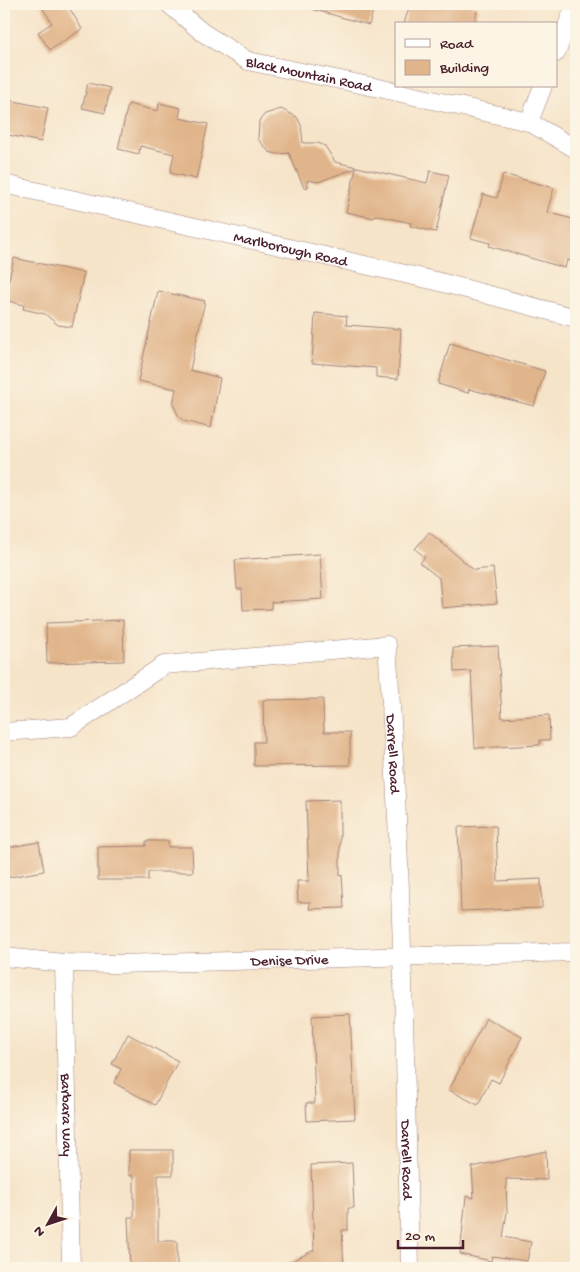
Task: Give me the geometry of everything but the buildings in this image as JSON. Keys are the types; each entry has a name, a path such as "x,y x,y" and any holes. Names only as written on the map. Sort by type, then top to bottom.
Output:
{"street":[{"name":"Black Mountain Road","path":"169,4 202,32 248,61 529,122 576,149"},
{"path":"558,48 576,4"},
{"path":"529,122 542,88"},
{"name":"Marlborough Road","path":"4,184 436,281 576,318"},
{"name":"Darrell Road","path":"4,732 71,727 164,665 387,645 395,748 410,1268"},
{"name":"Denise Drive","path":"4,957 64,963 116,964 576,952"},
{"name":"Barbara Way","path":"64,963 71,1268"}]}
